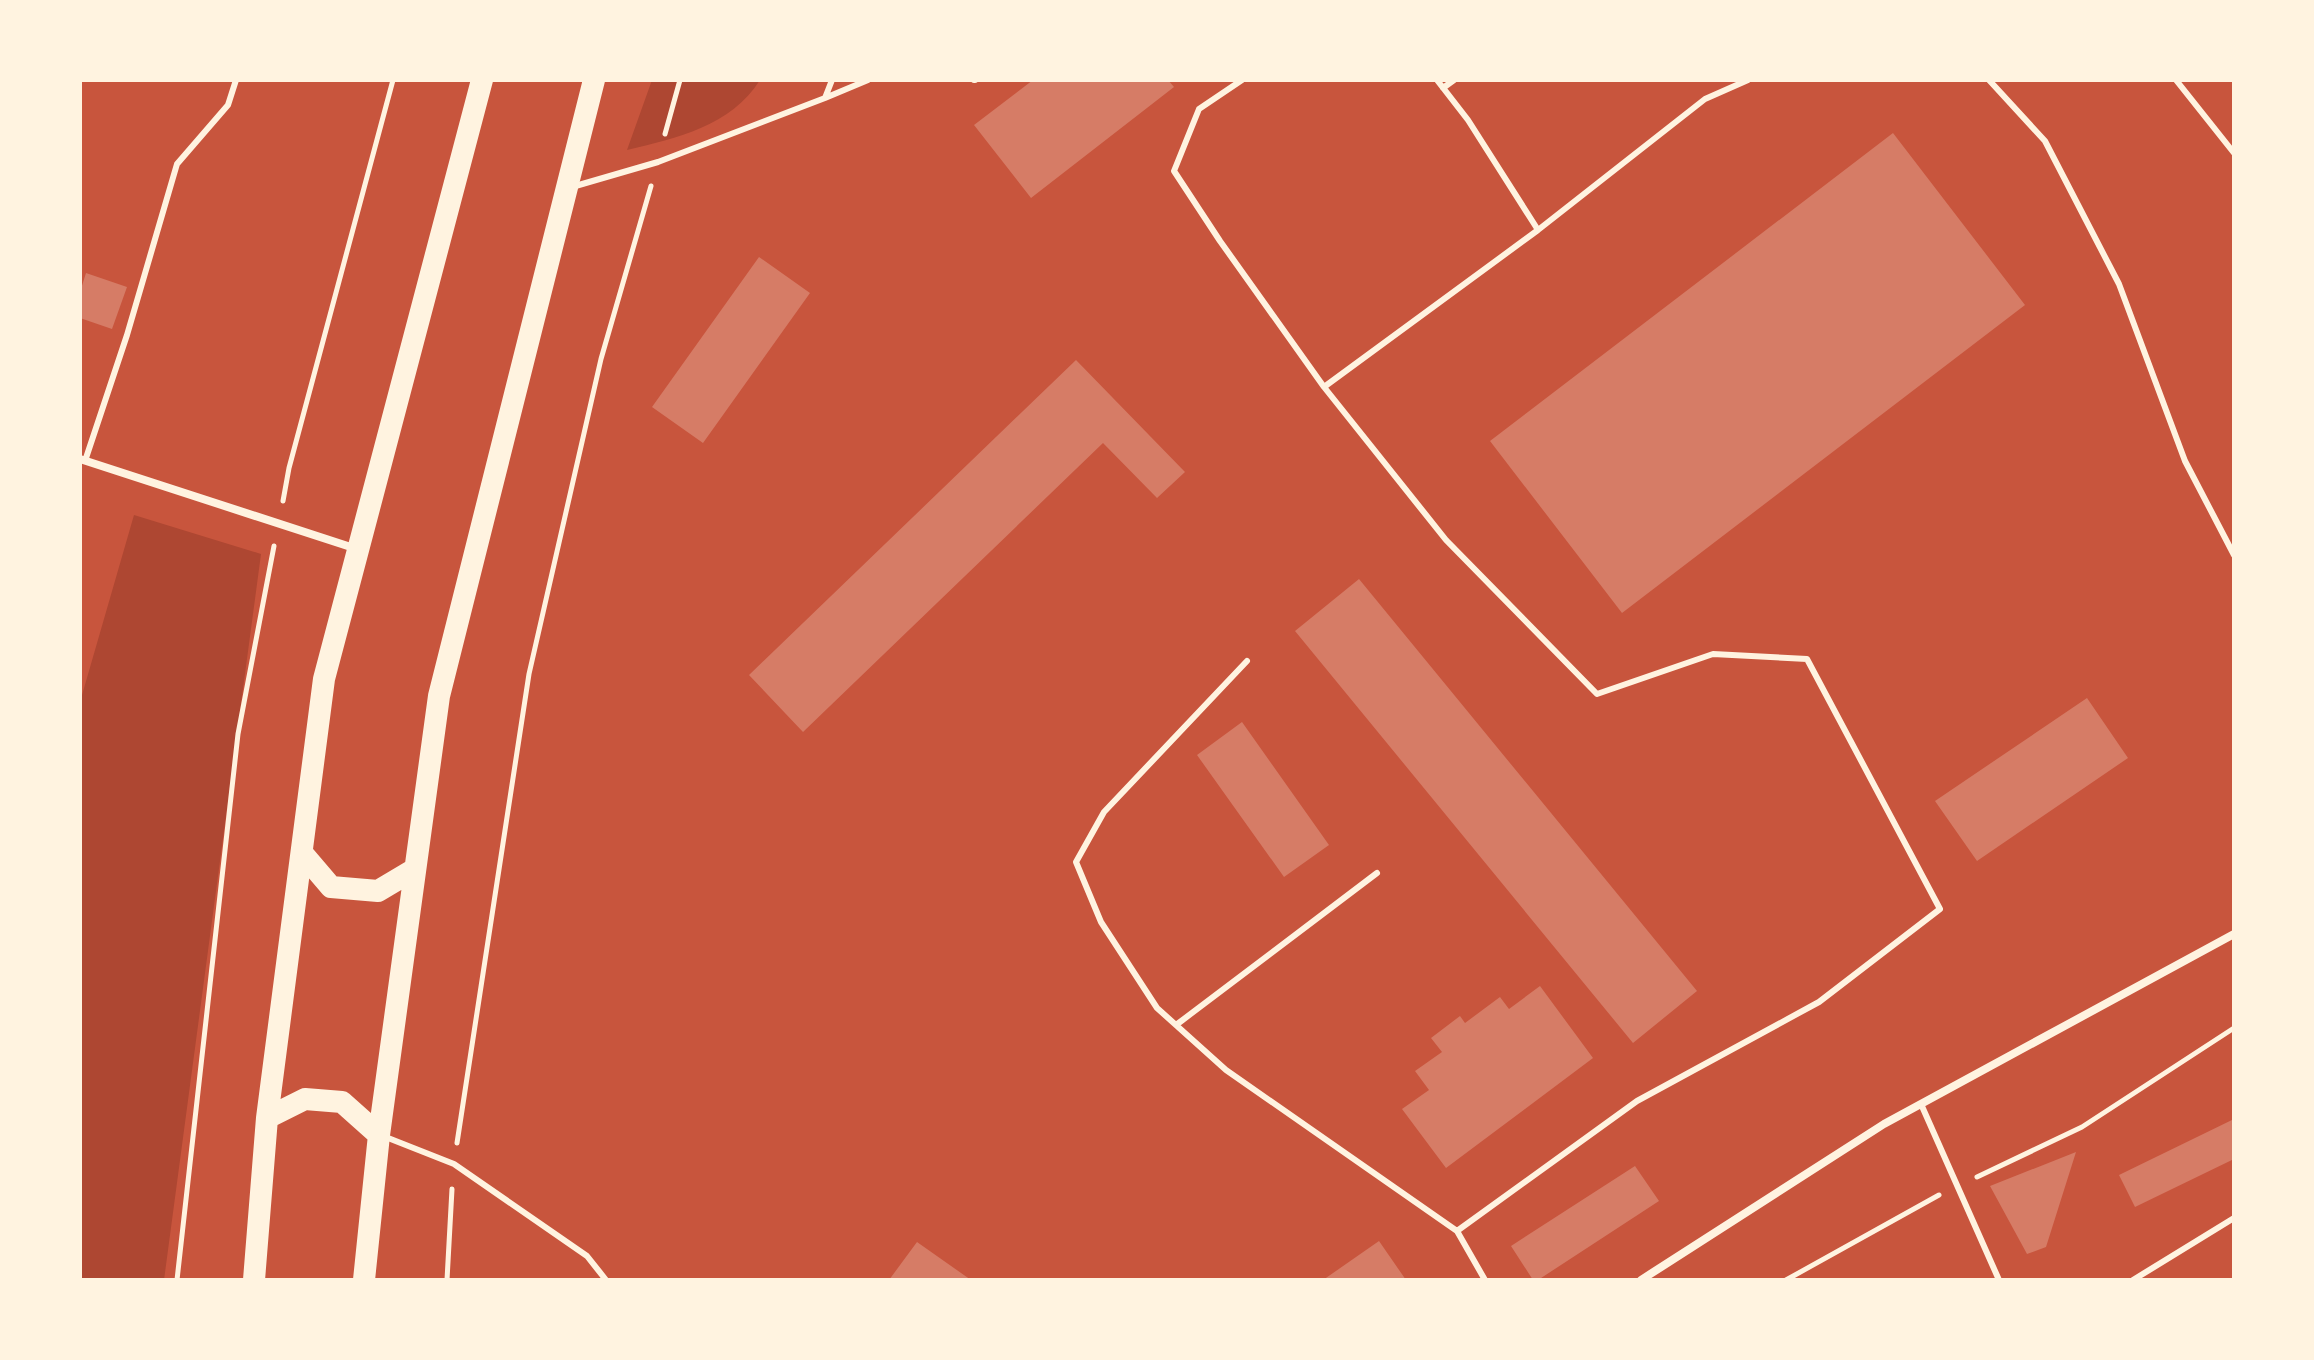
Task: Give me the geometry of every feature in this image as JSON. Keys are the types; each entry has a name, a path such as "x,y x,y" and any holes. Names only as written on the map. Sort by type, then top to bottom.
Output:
{"highway":[{"path":"254,1280 267,1118 324,679 482,80"},
{"path":"364,1280 379,1135 439,696 594,80"},
{"path":"302,853 331,887 378,891 415,869"},
{"path":"267,1118 305,1099 342,1102 379,1135"}],"street":[{"path":"82,460 358,549"},
{"path":"1641,1280 1884,1124 2234,934"}],"lane":[{"path":"82,460 127,335 177,164 228,105 236,80"},
{"path":"825,98 832,80"},
{"path":"565,190 658,162 868,80"},
{"path":"1242,80 1199,109 1174,171 1324,387 1446,540 1597,694 1713,654 1807,659 1940,909 1819,1002 1637,1101 1457,1231"},
{"path":"1437,80 1468,120 1538,230"},
{"path":"1443,88 1454,80"},
{"path":"1324,387 1538,230 1705,99 1748,80"},
{"path":"1989,80 2045,141 2106,258 2119,284 2185,461 2234,555"},
{"path":"2176,80 2234,153"},
{"path":"1247,661 1104,812 1076,862 1101,922 1157,1008 1226,1070 1457,1231 1485,1280"},
{"path":"1176,1025 1377,873"},
{"path":"1921,1104 1999,1280"},
{"path":"379,1135 454,1164 587,1256 606,1280"},
{"path":"2133,1280 2234,1218"}],"path":[{"path":"177,1280 238,734 289,468 393,80"},
{"path":"447,1280 454,1164 529,674 601,359 680,80"},
{"path":"1971,1180 2082,1127 2234,1028"},
{"path":"1786,1280 1944,1193"}],"shaded area":[{"path":"652,80 760,80 734,109 701,128 627,150"},
{"path":"134,515 261,554 164,1280 80,1280 80,702"}],"building":[{"path":"1033,80 1168,80 1174,87 1031,198 974,125"},
{"path":"1893,133 2025,305 1622,613 1490,441"},
{"path":"759,257 810,293 703,443 652,407"},
{"path":"86,273 127,287 112,329 80,318 80,292"},
{"path":"1076,360 1185,472 1157,498 1103,443 803,732 749,675"},
{"path":"1359,579 1697,991 1633,1043 1295,631"},
{"path":"2087,698 2128,758 1977,861 1935,801"},
{"path":"1242,722 1329,845 1284,877 1197,755"},
{"path":"1540,986 1593,1058 1446,1168 1402,1109 1429,1090 1415,1071 1442,1052 1431,1038 1460,1016 1465,1023 1500,997 1509,1009"},
{"path":"2234,1119 2234,1159 2135,1207 2119,1175"},
{"path":"2076,1152 2046,1247 2027,1254 1990,1186"},
{"path":"1635,1166 1659,1201 1538,1280 1533,1280 1511,1246"},
{"path":"1379,1241 1406,1280 1323,1280"},
{"path":"917,1242 971,1280 889,1280"}]}
